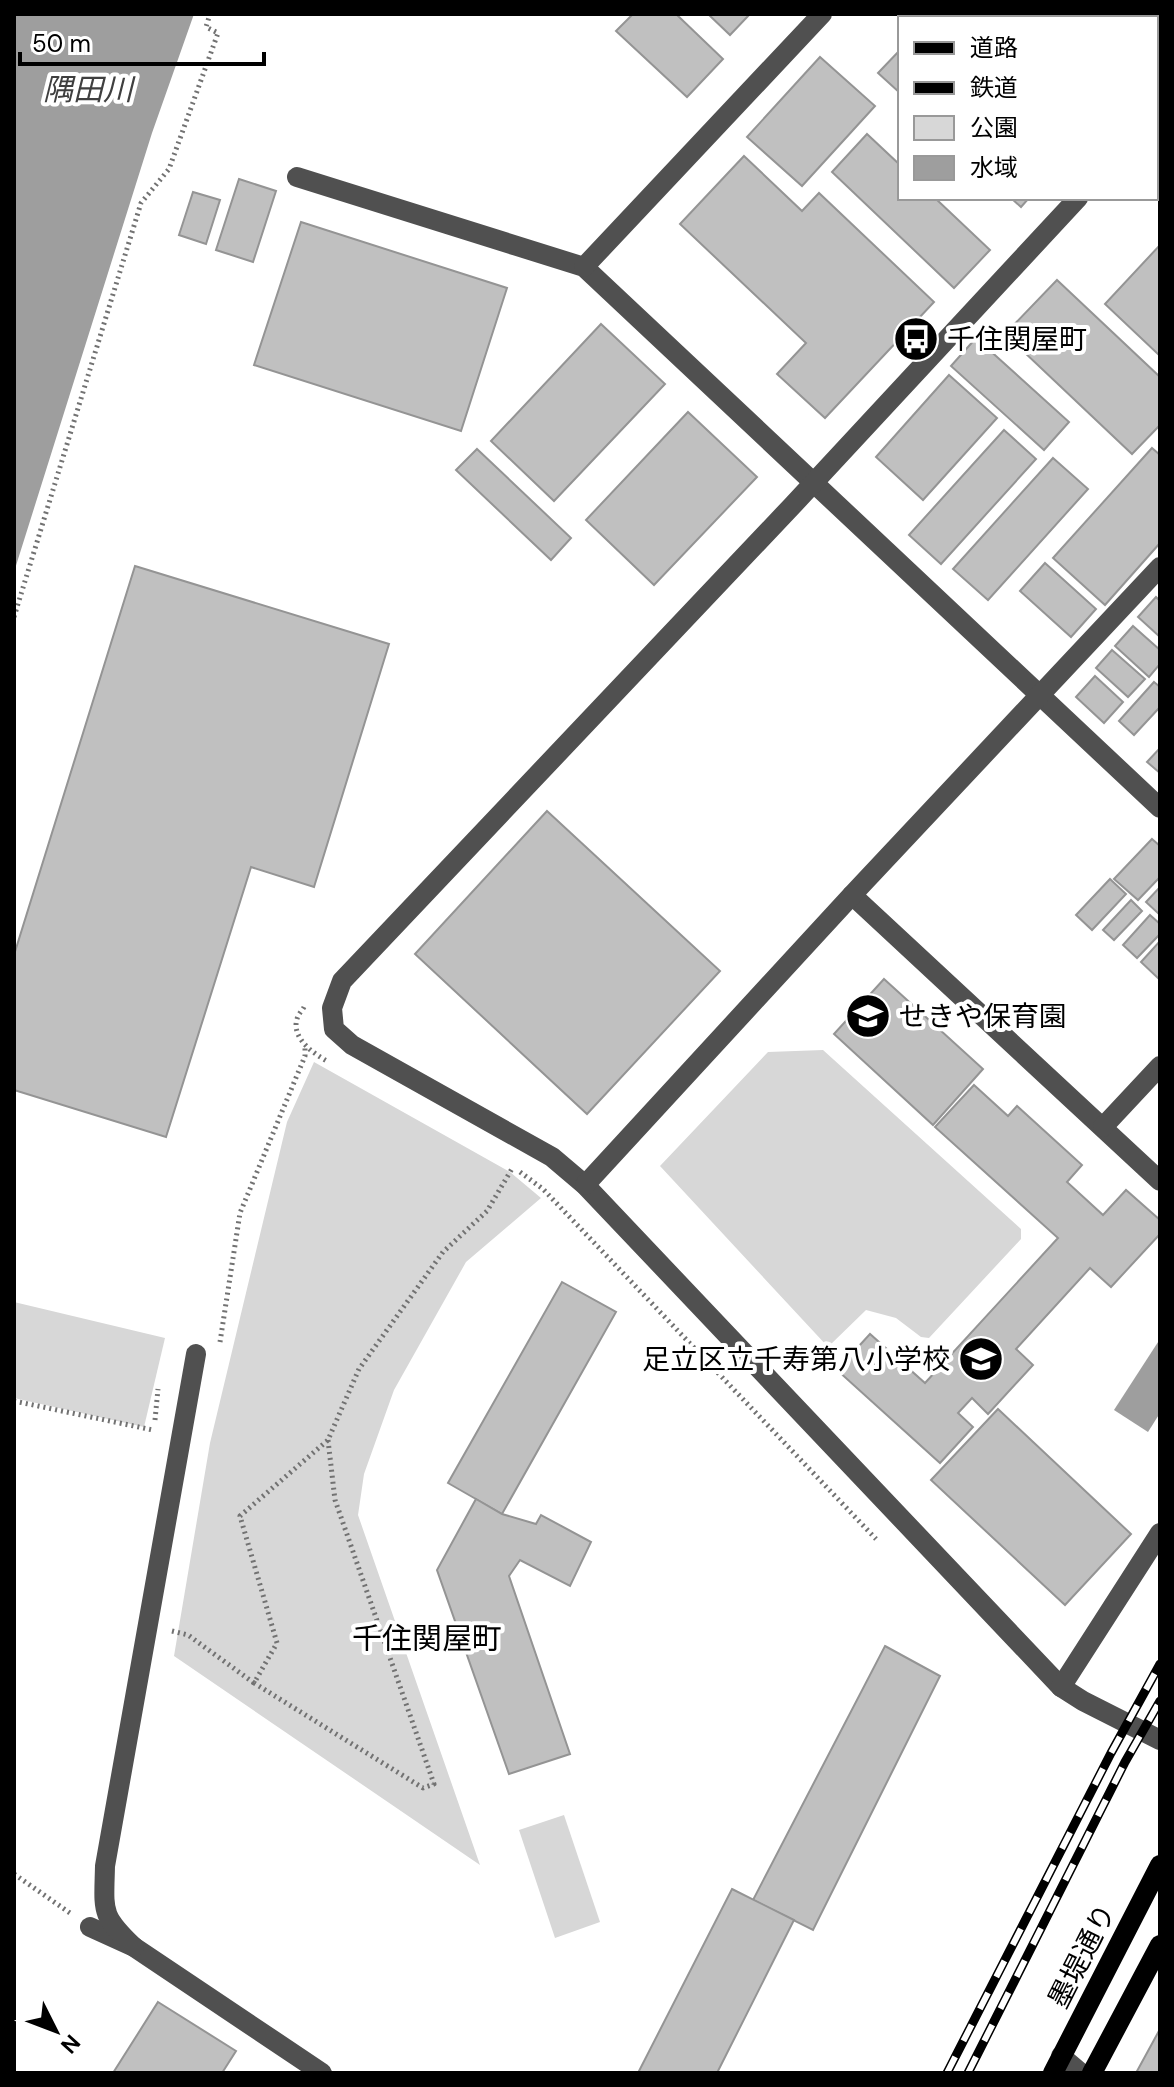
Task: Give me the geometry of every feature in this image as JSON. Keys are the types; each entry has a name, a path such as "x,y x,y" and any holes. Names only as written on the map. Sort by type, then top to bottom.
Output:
{"main road":[{"name":"墨堤通り","path":"1057,2065 1160,1865"},
{"path":"1092,2073 1160,1945"}],"street":[{"path":"584,267 822,14"},
{"path":"297,177 584,267 1160,808"},
{"path":"1076,200 342,981 332,1008 334,1029 352,1045 552,1157 585,1185 1061,1687 1160,1740"},
{"path":"585,1185 1160,567"},
{"path":"852,895 1160,1181"},
{"path":"1103,1127 1160,1066"},
{"path":"134,1947 115,1929 106,1914 105,1866 196,1354"},
{"path":"1061,1687 1160,1533"},
{"path":"90,1927 134,1947 322,2073"},
{"path":"1057,2065 1081,2073"}],"path":[{"path":"14,617 141,203 169,169 218,33 206,27 210,14"},
{"path":"311,996 296,1020 298,1031 305,1045 329,1062"},
{"path":"219,1350 240,1213 305,1056 305,1045"},
{"path":"500,1160 543,1189 876,1539"},
{"path":"254,1683 277,1643 240,1516 328,1440 359,1369 443,1252 487,1211 513,1167"},
{"path":"14,1401 153,1430"},
{"path":"169,1646 172,1631 188,1635 254,1683 423,1788 434,1784 335,1500 328,1440"},
{"path":"14,1874 90,1927"}],"green space":[{"path":"823,1050 1021,1229 1021,1239 929,1338 921,1337 896,1318 866,1310 828,1347 660,1166 768,1052"},
{"path":"314,1062 510,1172 541,1198 466,1262 394,1390 364,1474 358,1515 480,1865 174,1656 210,1443 287,1122"},
{"path":"14,1302 165,1338 144,1427 14,1398"},
{"path":"564,1815 600,1922 555,1938 519,1830"}],"water":[{"name":"隅田川","path":"14,14 194,14 152,133 14,572"},
{"path":"1160,1339 1160,1413 1148,1432 1114,1410"}],"building":[{"path":"633,14 676,14 723,59 687,97 616,31"},
{"path":"708,14 750,14 730,35"},
{"path":"961,14 1003,16 963,16"},
{"path":"1048,14 1132,16 1050,16"},
{"path":"898,52 898,91 878,73"},
{"path":"820,57 875,106 802,186 747,137"},
{"path":"867,134 898,163 898,200 937,200 990,250 954,288 832,172"},
{"path":"744,156 802,211 819,193 934,302 825,418 777,374 806,343 680,224"},
{"path":"239,179 276,191 253,262 216,250"},
{"path":"193,192 220,200 206,244 179,235"},
{"path":"1013,200 1027,200 1021,207"},
{"path":"301,222 507,288 461,431 254,365"},
{"path":"1160,245 1160,356 1105,304"},
{"path":"1057,280 1160,377 1160,425 1132,454 1005,334"},
{"path":"601,324 665,384 554,501 491,441"},
{"path":"976,338 1069,422 1044,450 951,366"},
{"path":"949,375 997,418 923,500 876,457"},
{"path":"688,412 757,477 654,585 586,520"},
{"path":"1004,430 1036,459 941,564 909,535"},
{"path":"1152,448 1160,455 1160,543 1105,605 1053,558"},
{"path":"477,449 571,538 551,560 456,470"},
{"path":"1053,458 1088,489 988,600 953,569"},
{"path":"1045,563 1096,609 1071,637 1020,591"},
{"path":"135,566 389,644 314,887 251,867 166,1137 14,1090 14,955"},
{"path":"1156,597 1160,601 1160,637 1138,617"},
{"path":"1133,626 1160,650 1160,664 1149,677 1115,646"},
{"path":"1112,650 1145,679 1128,697 1096,668"},
{"path":"1095,676 1123,702 1104,723 1076,697"},
{"path":"1154,682 1160,687 1160,707 1134,735 1119,721"},
{"path":"1160,748 1160,773 1147,762"},
{"path":"547,811 720,971 587,1114 415,954"},
{"path":"1152,839 1160,846 1160,877 1138,900 1114,879"},
{"path":"1110,879 1126,894 1092,930 1076,915"},
{"path":"1160,887 1160,915 1146,902"},
{"path":"1131,900 1142,911 1114,940 1103,930"},
{"path":"1150,915 1160,924 1160,934 1137,958 1123,945"},
{"path":"1160,941 1160,980 1141,962"},
{"path":"884,979 983,1069 933,1125 834,1034"},
{"path":"974,1085 1008,1116 1017,1106 1082,1165 1067,1182 1103,1215 1126,1190 1160,1220 1160,1234 1111,1287 1090,1268 1016,1349 1033,1365 988,1414 972,1398 958,1413 973,1427 940,1463 837,1370 870,1334 925,1383 1058,1238 935,1127"},
{"path":"562,1282 616,1312 502,1514 448,1483"},
{"path":"998,1409 1131,1534 1065,1605 931,1480"},
{"path":"476,1499 502,1514 536,1524 541,1515 591,1542 570,1586 520,1560 509,1576 570,1754 509,1774 437,1570"},
{"path":"885,1646 940,1676 813,1930 753,1900"},
{"path":"732,1889 794,1920 717,2073 638,2073"},
{"path":"158,2002 236,2051 222,2073 113,2073"},
{"path":"1160,2029 1160,2073 1136,2073"}],"railway":[{"path":"947,2073 1160,1664"},
{"path":"968,2073 1125,1762 1160,1701"}],"place":[{"name":"千住関屋町","path":"916,339"},
{"name":"せきや保育園","path":"868,1016"},
{"name":"足立区立千寿第八小学校","path":"981,1359"}],"district":[{"name":"千住関屋町","path":"427,1638"}]}
